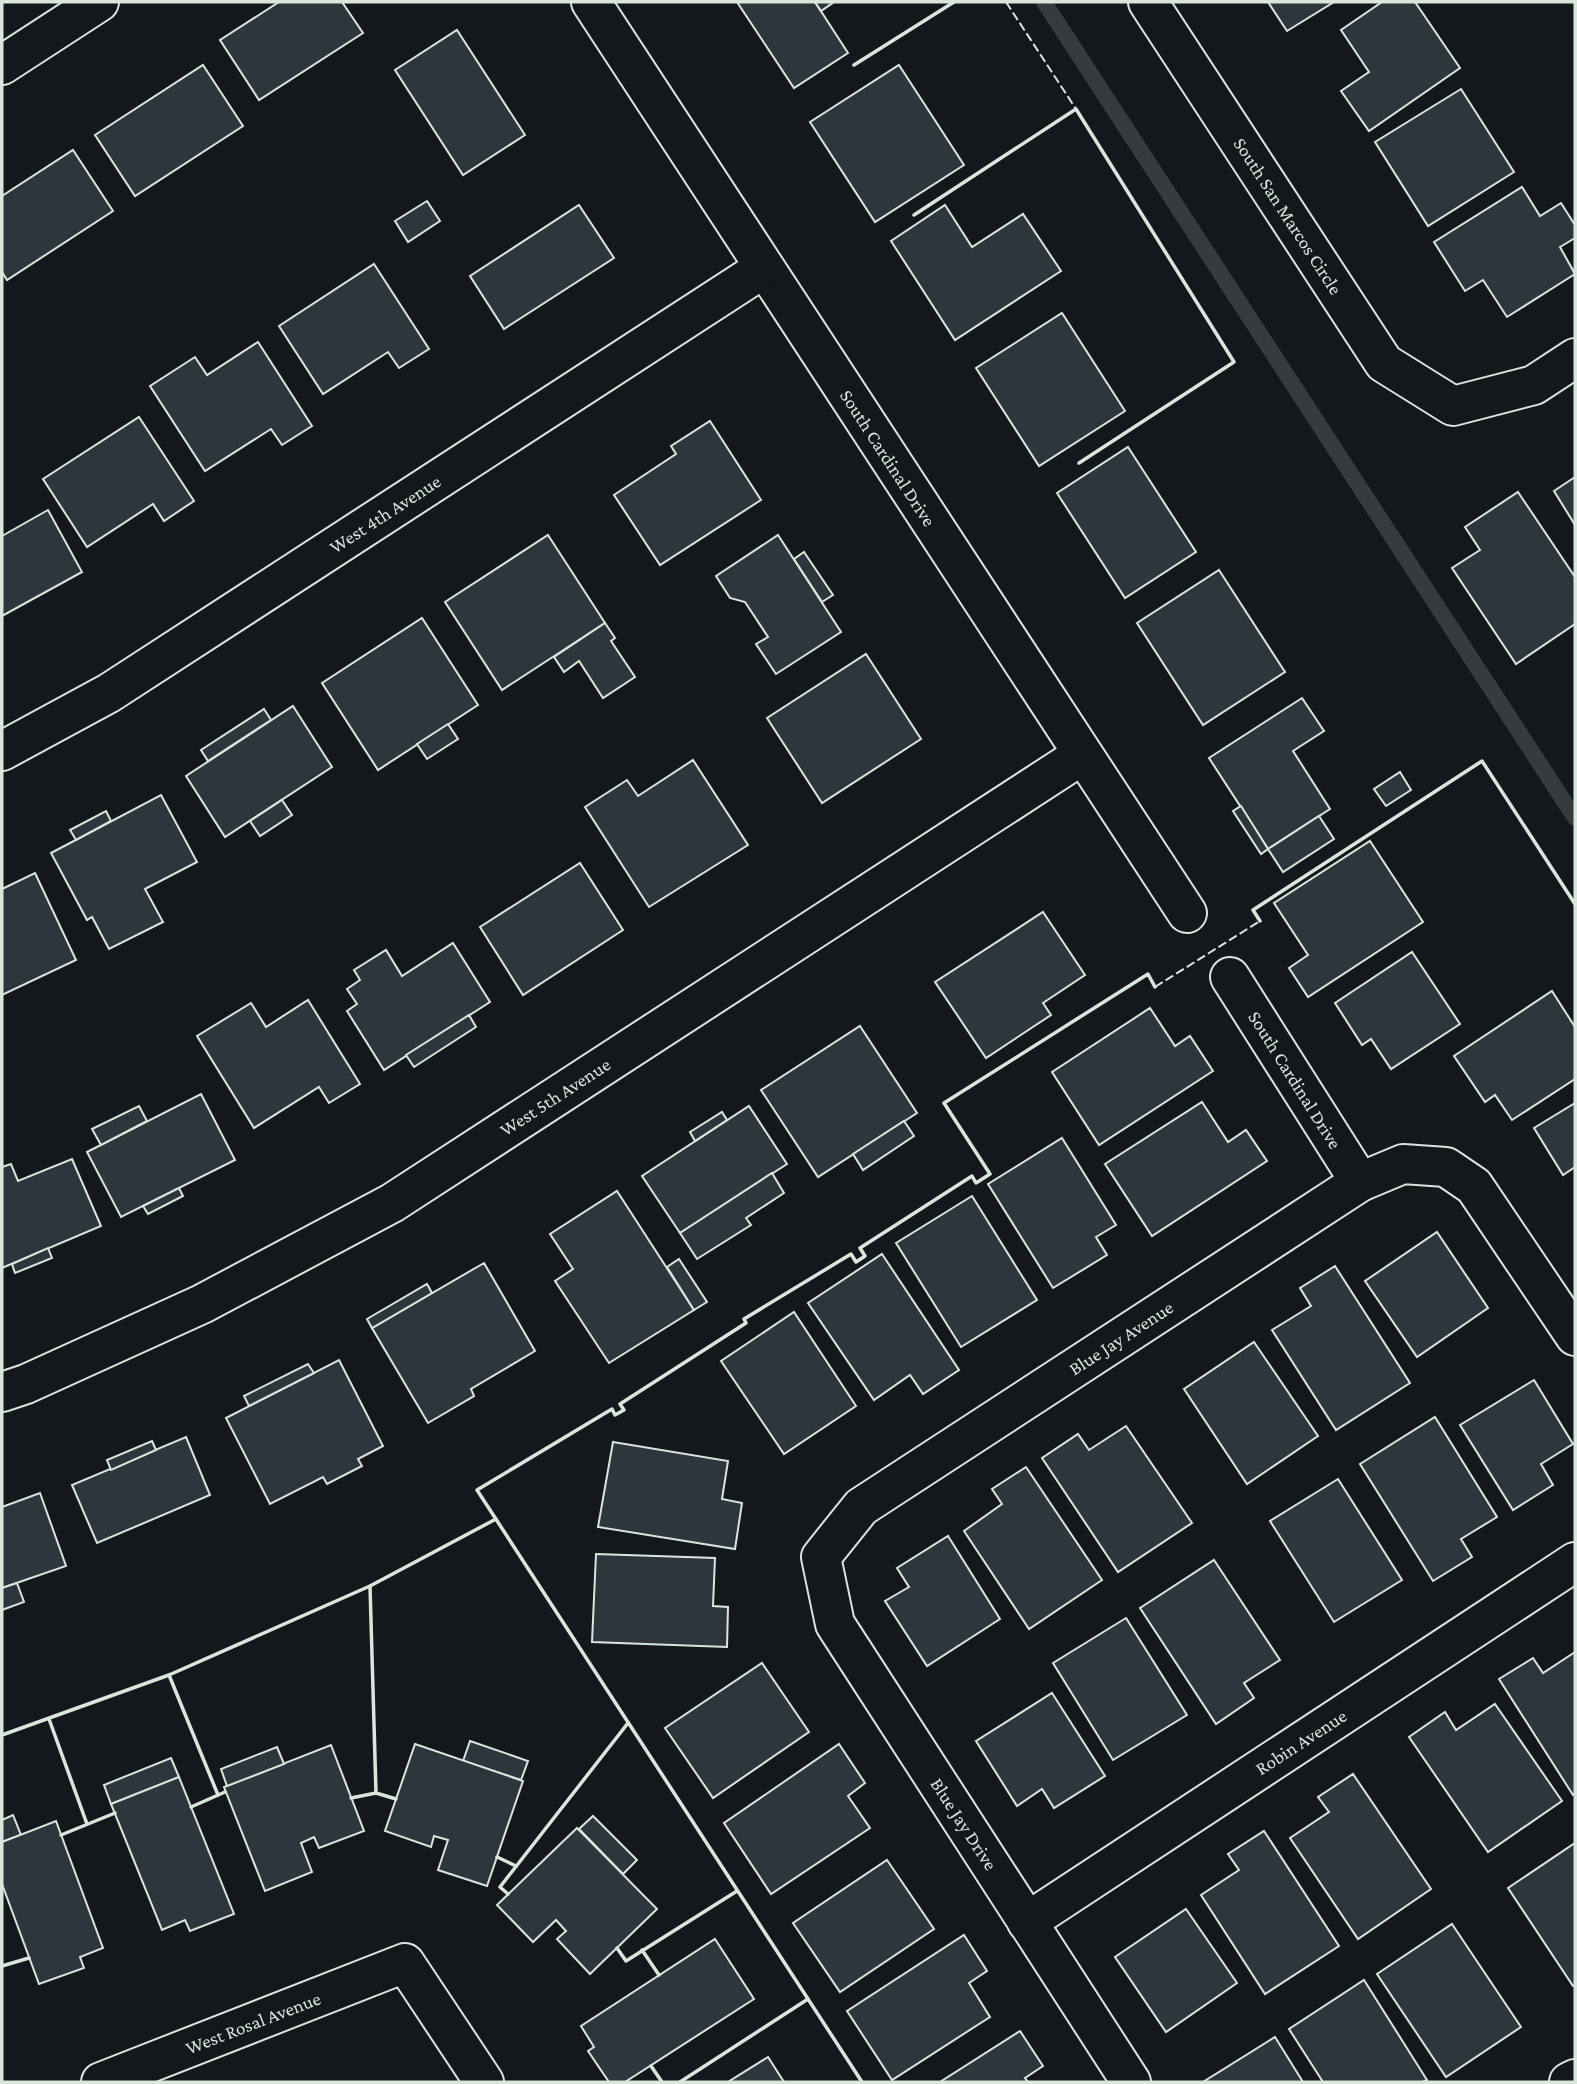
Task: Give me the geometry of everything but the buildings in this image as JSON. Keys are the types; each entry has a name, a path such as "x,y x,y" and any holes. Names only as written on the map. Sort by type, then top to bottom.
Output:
{"street":[{"path":"2,65 99,2"},
{"name":"South Cardinal Drive","path":"591,2 1187,913"},
{"name":"South San Marcos Circle","path":"1148,2 1384,363 1453,406 1534,385 1575,358"},
{"name":"West 4th Avenue","path":"2,751 109,693 764,268"},
{"name":"West 5th Avenue","path":"2,1392 26,1384 202,1304 392,1203 1082,755"},
{"name":"South Cardinal Drive","path":"1230,977 1360,1182"},
{"name":"Blue Jay Avenue","path":"821,1557 861,1507 1360,1182 1404,1164 1446,1167 1474,1186 1575,1336"},
{"name":"Blue Jay Drive","path":"821,1557 835,1624 1131,2082"},
{"name":"Robin Avenue","path":"1027,1922 1575,1562"},
{"name":"West Rosal Avenue","path":"101,2082 405,1963 484,2082"},
{"path":"1569,2082 1575,2078"}],"waterway":[{"path":"1044,2 1575,818"}],"fence":[{"path":"1006,2 1076,109"},
{"path":"1155,987 1260,921"}],"wall":[{"path":"854,65 954,2"},
{"path":"914,215 1076,109 1234,362 1079,463"},
{"path":"1260,921 1253,910 1482,761 1575,904"},
{"path":"862,2082 477,1490 612,1409 615,1415 624,1410 620,1404 746,1323 744,1319 851,1254 856,1262 865,1256 860,1248 972,1176 976,1183 990,1174 944,1103 1148,974 1155,987"},
{"path":"2,1735 169,1675 370,1586 496,1519"},
{"path":"370,1586 376,1793"},
{"path":"169,1675 218,1795"},
{"path":"49,1719 87,1824"},
{"path":"508,1894 500,1887 628,1723"},
{"path":"191,1807 225,1792"},
{"path":"351,1798 376,1793 396,1799"},
{"path":"61,1835 115,1813"},
{"path":"497,1857 516,1866"},
{"path":"617,1948 626,1961 737,1891"},
{"path":"642,1950 659,1975"},
{"path":"2,1966 29,1958"},
{"path":"680,2082 808,1999"},
{"path":"651,2066 662,2082"}]}
